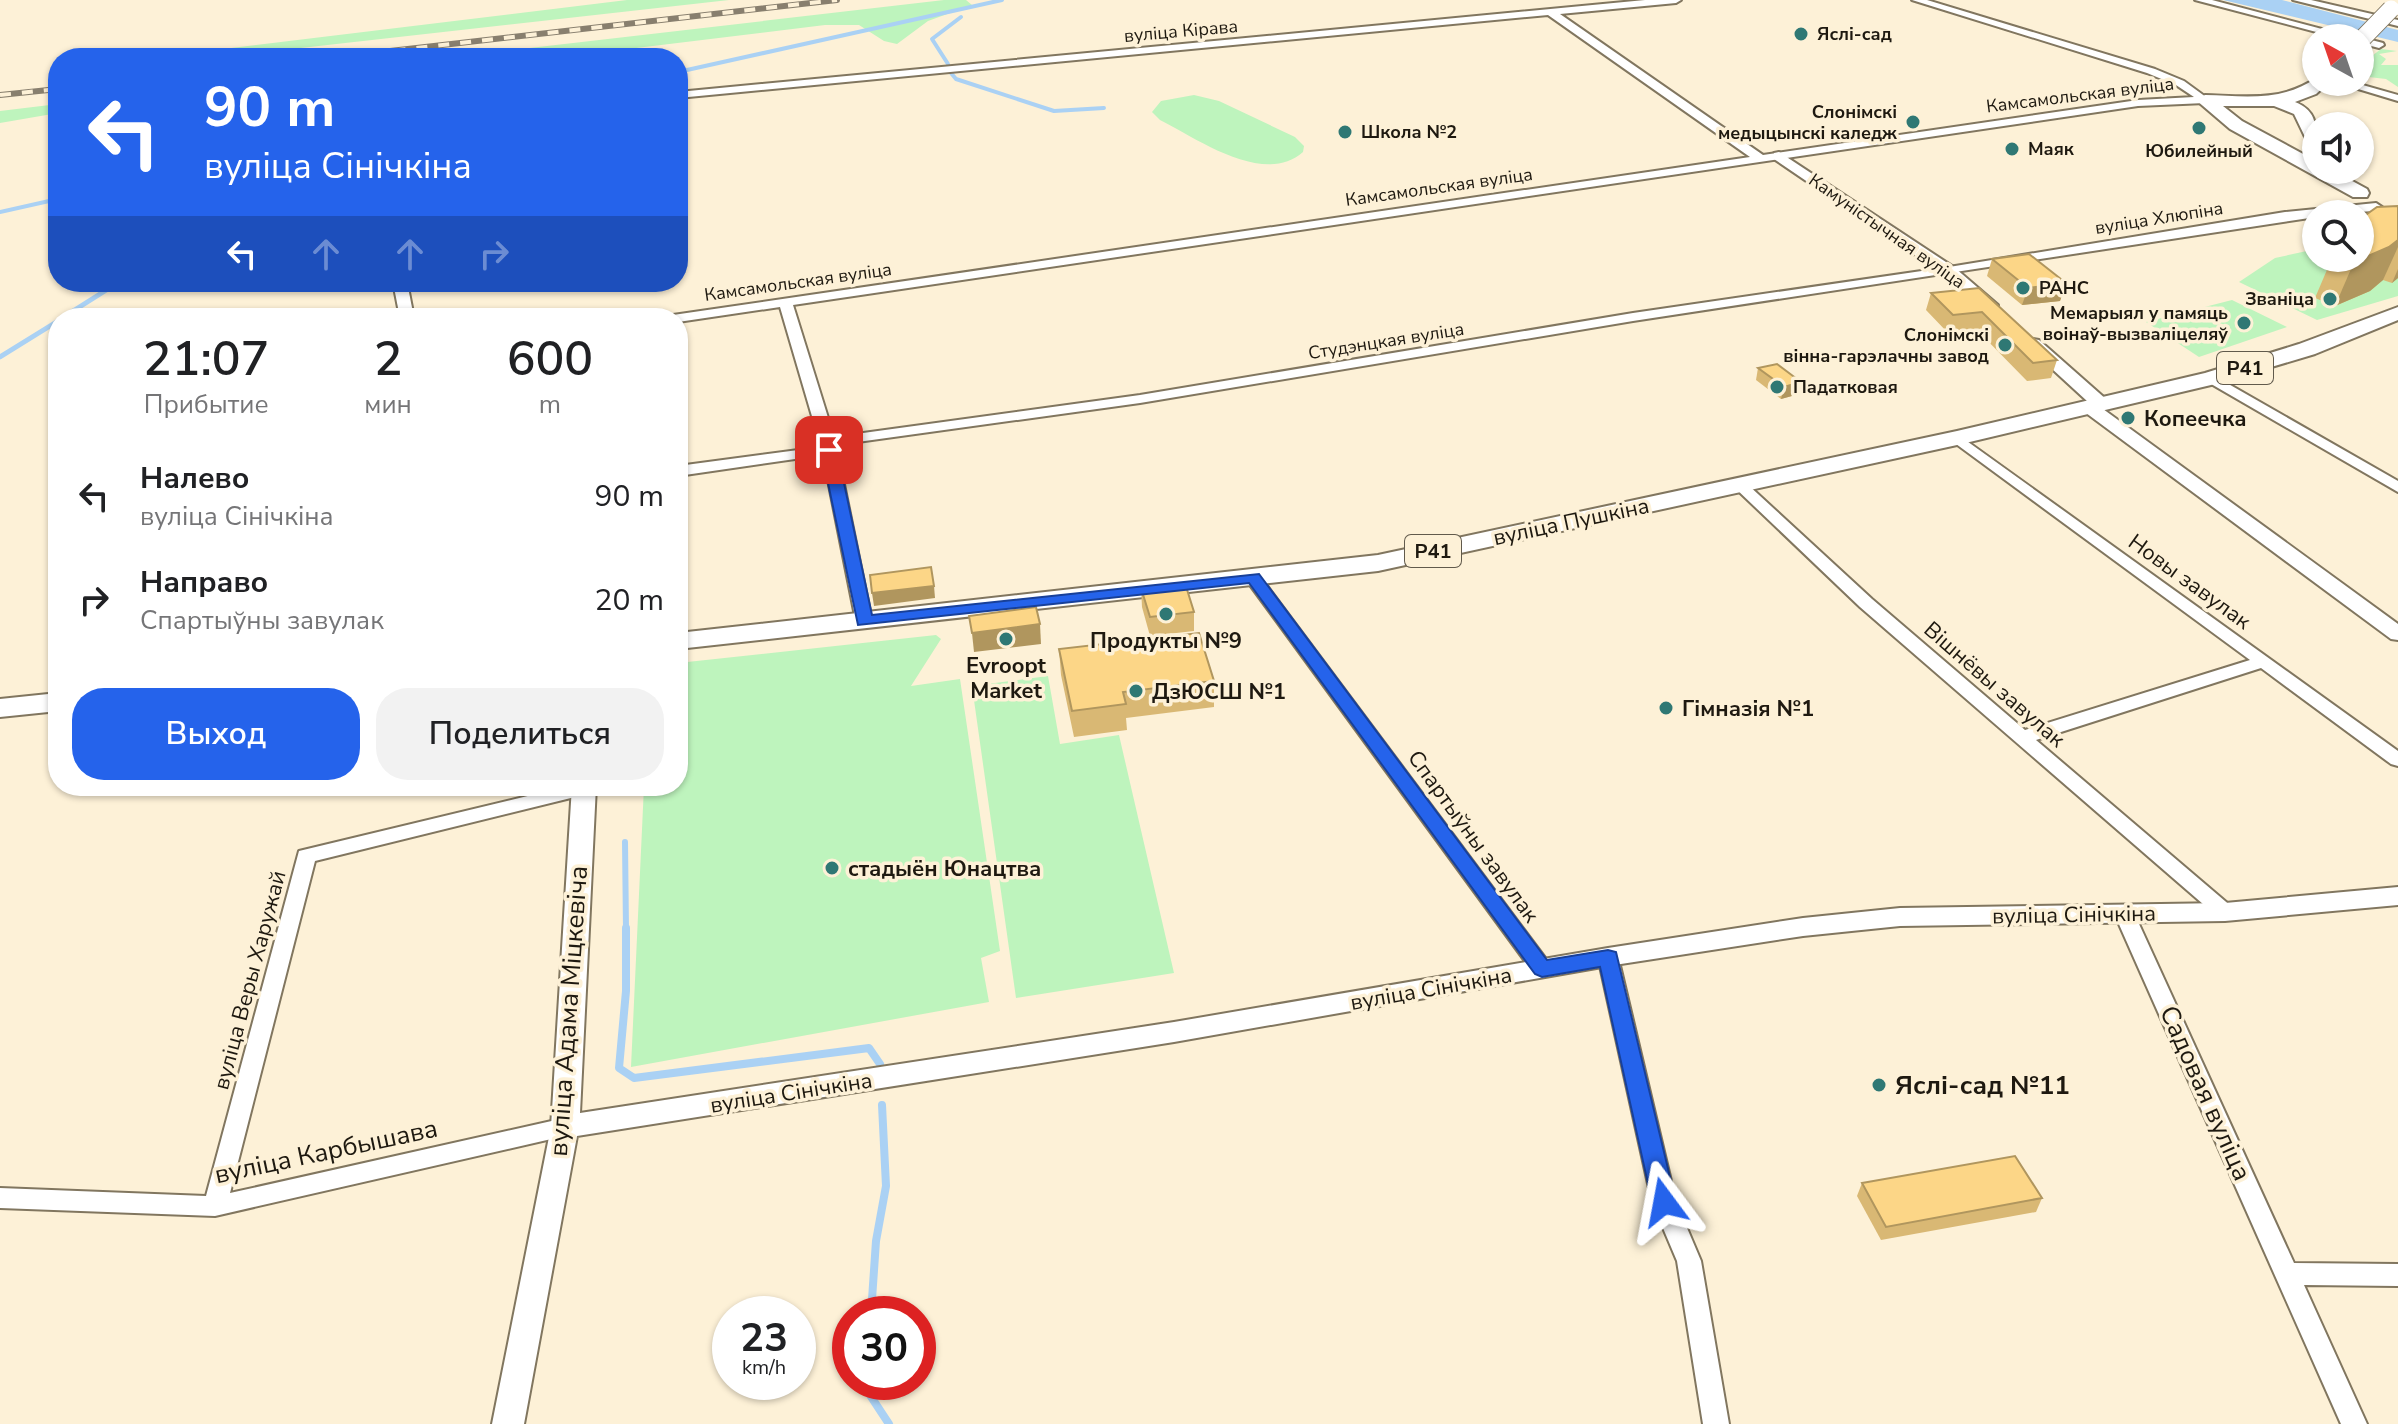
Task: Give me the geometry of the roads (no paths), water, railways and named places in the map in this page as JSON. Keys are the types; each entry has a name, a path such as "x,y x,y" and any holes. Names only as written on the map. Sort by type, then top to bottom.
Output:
{"main road":[{"path":"2374,29 2396,12"},
{"path":"2205,100 2274,100 2310,96"},
{"path":"2205,100 2236,125 2360,193"},
{"path":"2280,151 2302,153"},
{"path":"2351,184 2381,211"},
{"name":"вуліца Пушкіна","path":"688,640 1378,563 1741,486 2211,378 2307,349 2398,313"},
{"path":"0,708 48,703"}],"street":[{"name":"вуліца Кірава","path":"688,95 1676,0"},
{"path":"1917,0 2151,71 2180,83 2205,100"},
{"path":"2200,0 2302,26"},
{"path":"2298,0 2396,12"},
{"path":"1550,12 1760,158"},
{"path":"2374,44 2379,45"},
{"path":"2374,91 2398,98"},
{"name":"Камсамольская вуліца","path":"688,317 2138,103 2205,100"},
{"name":"Камуністычная вуліца","path":"1779,156 1949,271 2094,405 2398,634"},
{"name":"вуліца Хлюпіна","path":"1949,271 2285,216 2381,211"},
{"name":"Студэнцкая вуліца","path":"688,469 1140,399 1633,317 1949,271"},
{"path":"786,303 828,446 864,621"},
{"path":"2211,378 2398,487"},
{"name":"Новы завулак","path":"1957,438 2398,760"},
{"name":"Вішнёвы завулак","path":"1741,486 1866,603 2225,912"},
{"name":"Спартыўны завулак","path":"1253,578 1542,969"},
{"path":"2021,738 2263,662"},
{"name":"вуліца Веры Харужай","path":"215,1206 306,856 548,796"},
{"name":"вуліца Адама Міцкевіча","path":"508,1424 565,1127 583,796"},
{"name":"вуліца Сінічкіна","path":"565,1127 1174,1032 1608,957 1803,927 1900,917 2225,912 2398,896"},
{"name":"Садовая вуліца","path":"2124,913 2354,1424"},
{"path":"1608,957 1664,1202 1689,1261 1716,1424"},
{"name":"вуліца Карбышава","path":"0,1198 215,1206 565,1127"},
{"path":"2287,1274 2398,1275"}],"water":[{"path":"2223,0 2282,0 2398,30 2398,42 2374,36 2374,24 2323,24"}],"waterway":[{"path":"688,70 1002,0"},
{"path":"948,64 932,39 961,17"},
{"path":"951,73 956,79 1054,111 1104,108"},
{"path":"0,212 48,201"},
{"path":"78,308 103,292"},
{"path":"0,357 48,327"},
{"path":"625,842 626,930"},
{"path":"626,930 626,991 619,1068 634,1078 869,1048 880,1064"},
{"path":"872,1296 876,1241 886,1186 882,1105"},
{"path":"873,1400 889,1424"}],"railway":[{"path":"417,48 837,0"},
{"path":"0,95 48,90"}],"place":[{"name":"Яслі-сад","path":"1801,34"},
{"name":"Слонімскі медыцынскі каледж","path":"1913,122"},
{"name":"Юбилейный","path":"2199,128"},
{"name":"Школа №2","path":"1345,132"},
{"name":"Маяк","path":"2012,149"},
{"name":"РАНС","path":"2023,288"},
{"name":"Званіца","path":"2330,299"},
{"name":"Мемарыял у памяць воінаў-вызваліцеляў","path":"2244,323"},
{"name":"Слонімскі вінна-гарэлачны завод","path":"2005,345"},
{"name":"Падатковая","path":"1777,387"},
{"name":"Копеечка","path":"2128,418"},
{"name":"Продукты №9","path":"1166,614"},
{"name":"Evroopt Market","path":"1006,639"},
{"name":"ДзЮСШ №1","path":"1136,691"},
{"name":"Гімназія №1","path":"1666,708"},
{"name":"стадыён Юнацтва","path":"832,868"},
{"name":"Яслі-сад №11","path":"1879,1085"}]}
